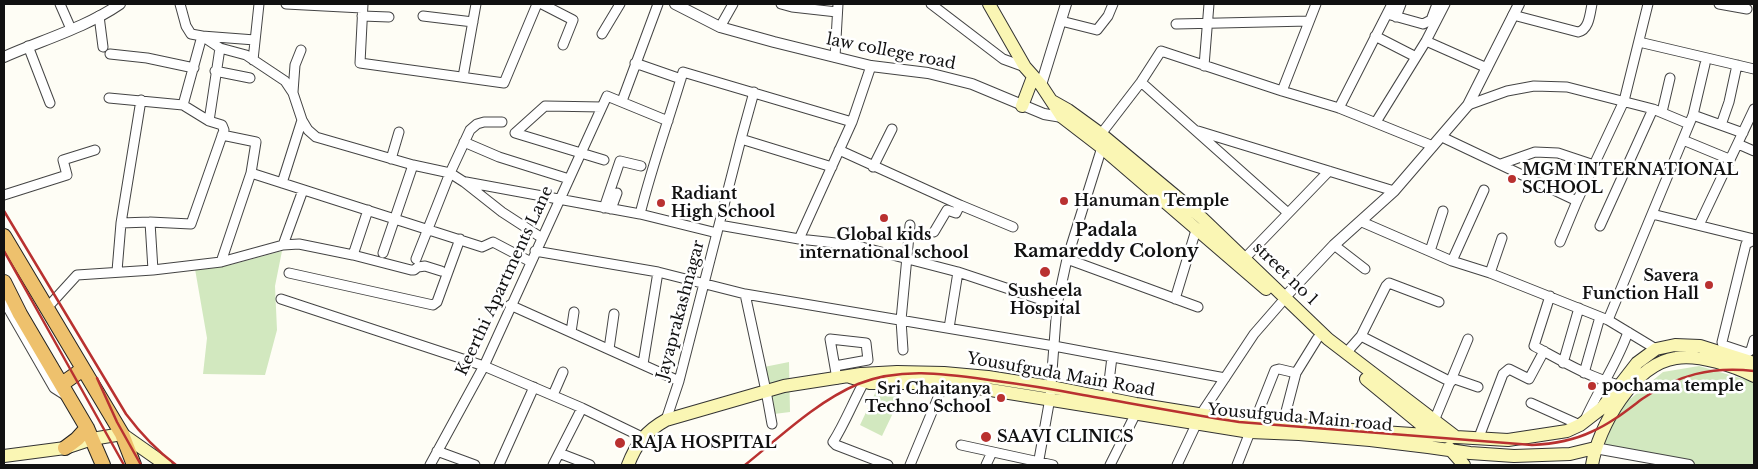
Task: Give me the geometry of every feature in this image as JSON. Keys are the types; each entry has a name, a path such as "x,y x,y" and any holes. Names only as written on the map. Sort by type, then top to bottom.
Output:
{"highway":[{"path":"4,236 101,402 122,434 134,465"},
{"path":"4,282 20,314 89,433 103,465"},
{"path":"62,384 83,370"},
{"path":"65,448 89,433"}],"main road":[{"name":"street no 1","path":"993,6 1025,67 1065,114 1103,140 1202,218 1245,258 1317,339 1338,350 1456,437"},
{"path":"1022,106 1037,81"},
{"name":"street no 1","path":"1103,140 1196,230 1283,300 1435,436 1464,465"},
{"path":"1592,465 1595,448 1608,409 1619,385 1637,363 1656,349 1685,344 1700,346 1754,363"},
{"path":"1456,437 1508,440 1567,431 1608,409 1637,380 1656,365 1676,358 1726,355 1743,370 1754,376"},
{"name":"Yousufguda Main Road","path":"628,465 642,438 654,427 666,420 836,372 850,377 861,374 897,372 944,373 988,377 1051,393 1107,398 1199,419 1252,428 1282,423 1324,428 1456,437"},
{"name":"Yousufguda Main road","path":"850,377 864,382 944,383 1051,393 1136,414 1199,419"},
{"name":"Yousufguda Main road","path":"1252,428 1378,441 1451,451"},
{"path":"89,433 122,434 166,465"},
{"path":"4,456 65,448"},
{"path":"1451,451 1514,456 1548,456 1570,454 1595,448"}],"street":[{"path":"60,4 71,29"},
{"path":"4,57 71,29 120,4"},
{"path":"180,4 191,34 255,40"},
{"path":"253,60 259,4"},
{"path":"286,4 362,9 389,18"},
{"path":"463,77 476,4"},
{"path":"362,9 360,62 504,83 537,4"},
{"path":"542,4 573,20 563,45"},
{"path":"602,34 620,4"},
{"path":"622,101 658,4"},
{"name":"law college road","path":"676,4 720,27 871,66 910,70 972,84 1022,106 1049,115 1065,114"},
{"path":"720,27 733,4"},
{"path":"781,4 792,7 838,8 836,56"},
{"path":"931,4 1003,59 1025,67"},
{"path":"1037,81 1066,4"},
{"path":"1061,21 1097,30 1108,16 1113,4"},
{"path":"1204,66 1209,4"},
{"path":"1282,91 1316,4"},
{"path":"1391,15 1392,4"},
{"path":"1339,108 1375,36 1400,4"},
{"path":"1391,15 1415,23 1428,23 1436,4"},
{"path":"1376,122 1426,40 1445,4"},
{"path":"1178,465 1199,419 1254,334 1334,245 1362,222 1394,191 1468,104 1519,4"},
{"path":"1513,15 1582,32 1586,28 1592,4"},
{"path":"1560,242 1624,101 1648,4"},
{"path":"1719,4 1747,10"},
{"path":"98,16 103,47"},
{"path":"423,16 473,22"},
{"path":"1176,24 1309,21"},
{"path":"202,36 220,48 246,54 285,81 293,92 302,120 308,130 316,137 413,165 450,173 502,212 542,238"},
{"path":"183,105 202,36"},
{"path":"1375,36 1416,57"},
{"path":"1426,40 1487,68"},
{"path":"1638,42 1754,69"},
{"path":"28,46 50,103"},
{"path":"209,121 220,48"},
{"path":"293,92 295,65 301,50"},
{"path":"1038,464 1051,393 1057,305 1067,259 1103,140 1161,51 1339,108 1433,146"},
{"path":"110,54 147,58 194,68"},
{"path":"635,63 682,76 754,92 852,122"},
{"path":"1584,373 1604,318 1652,214 1691,120 1704,64"},
{"path":"1721,125 1729,102 1737,65"},
{"path":"799,239 852,122 871,66"},
{"path":"215,72 250,78"},
{"path":"640,214 650,173 682,76"},
{"path":"1600,226 1658,110 1670,78"},
{"path":"1141,82 1288,213"},
{"path":"1468,104 1507,91 1534,86 1567,87 1691,120 1721,125 1743,133"},
{"name":"Jayaprakashnagar","path":"666,420 679,381 754,92"},
{"path":"604,160 515,133 545,106 602,107 607,96 668,121"},
{"path":"109,98 183,105 209,121 223,126 224,130 191,224 120,223"},
{"path":"117,271 120,223 141,100"},
{"name":"Keerthi Apartments Lane","path":"430,465 484,366 510,305 602,107"},
{"path":"1700,225 1730,159 1754,113"},
{"path":"282,183 302,120"},
{"path":"416,258 450,173 470,130 477,124 484,122 502,122"},
{"path":"873,167 892,129"},
{"path":"1198,131 1394,191"},
{"path":"391,159 399,132"},
{"path":"221,262 251,173 256,142 222,135"},
{"path":"1442,136 1577,201"},
{"path":"741,139 832,167"},
{"path":"1683,140 1730,159"},
{"path":"464,142 499,157 569,179"},
{"path":"1738,144 1754,151"},
{"path":"4,195 67,175 63,160 95,150"},
{"path":"839,150 873,167 1013,227"},
{"path":"1501,164 1535,152 1558,153 1594,164"},
{"path":"608,208 616,196 620,161 641,166"},
{"path":"383,253 413,165"},
{"path":"1245,258 1329,171"},
{"path":"251,173 482,247 493,242 530,262"},
{"path":"464,182 718,229 854,245 958,272 1057,305"},
{"path":"283,245 303,190"},
{"path":"1452,261 1484,190"},
{"path":"934,232 947,210 956,213 960,205"},
{"path":"353,255 368,210"},
{"path":"1430,251 1443,211"},
{"path":"1652,214 1754,240"},
{"path":"150,222 153,270"},
{"path":"1362,222 1452,261 1490,272 1604,318 1656,349"},
{"path":"903,350 901,320 910,225"},
{"path":"1175,299 1196,230"},
{"path":"1490,272 1502,238"},
{"path":"289,273 433,305 437,302 460,239"},
{"path":"1754,240 1746,244 1722,342 1726,355 1747,353 1751,350 1754,340"},
{"path":"46,309 77,274 153,270 221,262 283,245 299,244 411,270 425,266 441,271"},
{"path":"1334,245 1365,268"},
{"path":"535,251 658,272 745,294 1112,356 1225,378"},
{"path":"1067,259 1198,307"},
{"path":"643,364 658,272"},
{"path":"949,328 958,272"},
{"path":"1338,350 1360,336 1389,283 1439,302"},
{"path":"745,294 772,424"},
{"path":"1550,296 1534,346 1584,373 1619,385"},
{"path":"281,299 484,366 582,408 642,438"},
{"path":"4,301 54,388 70,398"},
{"path":"510,305 679,381"},
{"path":"1563,363 1580,308"},
{"path":"570,332 574,312"},
{"path":"609,349 614,314"},
{"path":"1531,403 1582,423 1606,382 1628,332"},
{"path":"1360,336 1452,380 1478,387"},
{"path":"830,339 866,343 868,360 836,372 830,339"},
{"path":"1282,423 1296,373 1317,339"},
{"path":"1434,421 1468,339"},
{"path":"1479,438 1503,374 1509,369 1529,379 1544,351"},
{"path":"1107,398 1112,356"},
{"path":"1237,465 1275,370 1279,369 1296,373"},
{"path":"553,395 563,372"},
{"path":"864,382 844,425 833,442 888,465"},
{"path":"910,465 944,383"},
{"path":"499,465 534,387"},
{"path":"553,465 582,408"},
{"path":"1110,465 1136,414"},
{"path":"961,445 1038,464 1053,465"},
{"path":"1595,448 1689,465"},
{"path":"437,451 475,465"},
{"path":"986,465 992,452"},
{"path":"559,453 590,465"}],"green space":[{"path":"282,251 275,286 277,330 265,375 203,374 207,338 195,269 230,265"},
{"path":"789,362 790,412 774,414 764,367"},
{"path":"1699,366 1754,382 1754,465 1700,465 1603,449 1613,413 1663,372"},
{"path":"877,389 903,392 882,436 860,425"}],"railway":[{"path":"4,211 126,414 149,441 176,465"},
{"path":"4,251 124,465"},
{"path":"745,465 828,400 858,384 890,375 940,374 1012,383 1239,422 1532,445 1562,442 1598,429 1655,391 1682,378 1709,371 1754,371"},
{"path":"97,378 117,422 141,465"}],"place":[{"name":"MGM INTERNATIONAL SCHOOL","path":"1512,179"},
{"name":"Hanuman Temple","path":"1064,201"},
{"name":"Radiant High School","path":"661,203"},
{"name":"Global kids international school","path":"884,218"},
{"name":"Susheela Hospital","path":"1045,272"},
{"name":"Savera Function Hall","path":"1709,285"},
{"name":"pochama temple","path":"1592,386"},
{"name":"Sri Chaitanya Techno School","path":"1001,398"},
{"name":"SAAVI CLINICS","path":"986,437"},
{"name":"RAJA HOSPITAL","path":"620,443"}],"district":[{"name":"Padala Ramareddy Colony","path":"1106,241"}]}
